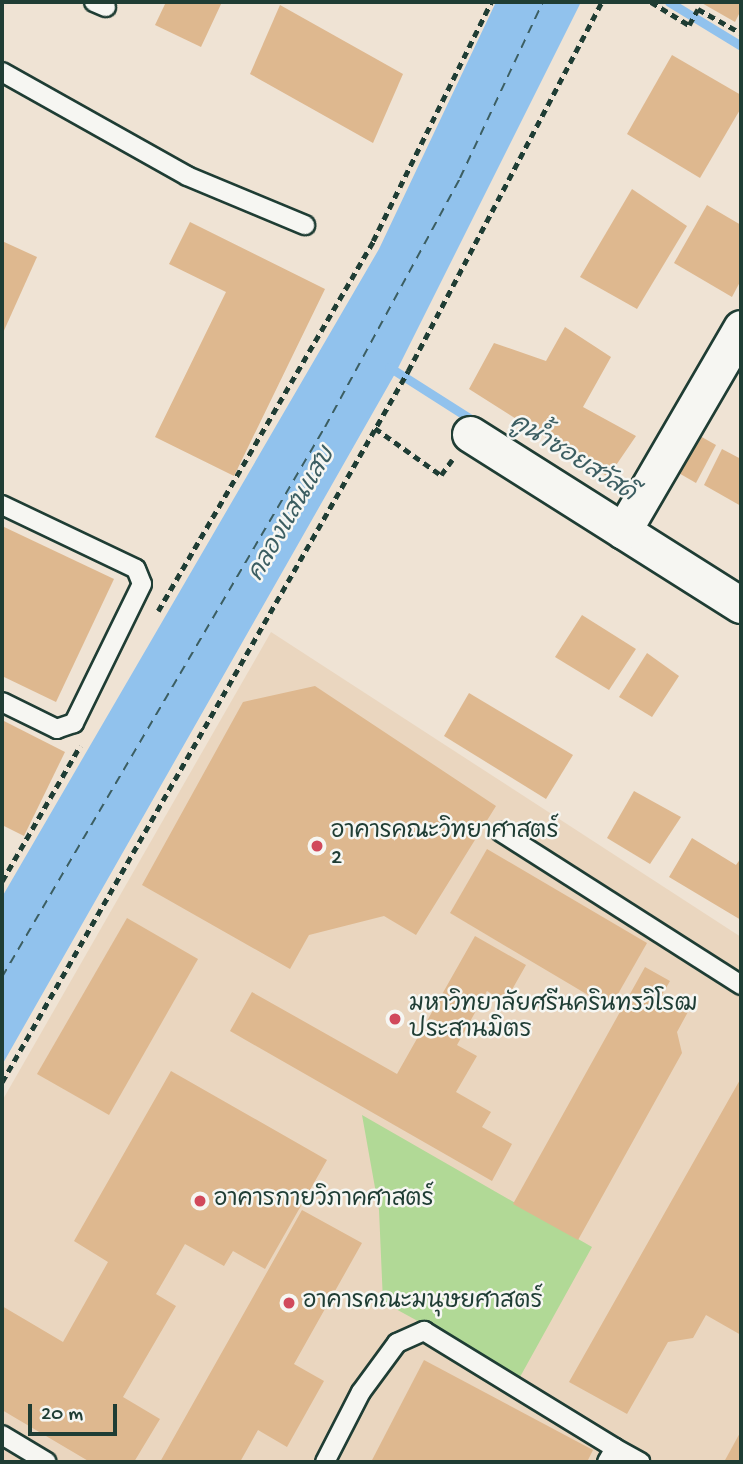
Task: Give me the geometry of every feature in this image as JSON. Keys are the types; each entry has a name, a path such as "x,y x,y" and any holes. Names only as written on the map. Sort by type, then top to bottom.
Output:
{"street":[{"path":"629,521 741,328"},
{"path":"470,434 629,521 741,605"}],"lane":[{"path":"2,72 187,176 305,225"},
{"path":"2,505 136,569 142,584 74,723 57,729 2,702"},
{"path":"501,832 741,985"},
{"path":"325,1462 360,1392 397,1343 424,1331 611,1455 640,1462"},
{"path":"2,1435 47,1462"}],"path":[{"path":"152,622 373,241 491,2"},
{"path":"2,1082 408,371 602,2"},
{"path":"651,2 689,25 698,9 741,33"},
{"path":"375,428 442,475 470,434"},
{"path":"2,881 82,742"}],"shaded area":[{"name":"มหาวิทยาลัยศรีนครินทรวิโรฒ ประสานมิตร","path":"271,632 741,937 741,1462 2,1462 2,1101"}],"green space":[{"path":"362,1115 592,1247 520,1377 383,1302 379,1210"}],"water":[{"name":"คลองแสนแสบ","path":"496,2 581,2 396,372 2,1065 2,897 379,249"}],"building":[{"path":"166,2 222,2 201,47 155,25"},
{"path":"700,2 741,2 741,10 735,22"},
{"path":"280,5 403,74 373,143 250,74"},
{"path":"672,55 741,95 741,108 700,178 627,134"},
{"path":"632,189 687,226 637,309 580,277"},
{"path":"707,205 741,225 741,280 732,297 674,263"},
{"path":"190,222 325,289 234,476 155,437 226,292 169,264"},
{"path":"2,241 37,257 2,335"},
{"path":"565,327 611,357 583,407 636,436 608,477 469,389 494,343 546,361"},
{"path":"691,431 716,445 696,483 670,468"},
{"path":"722,449 741,459 741,506 704,485"},
{"path":"2,526 114,579 56,702 2,676"},
{"path":"582,615 636,649 609,690 555,657"},
{"path":"647,653 679,676 652,717 619,697"},
{"name":"อาคารคณะวิทยาศาสตร์ 2","path":"315,686 496,806 416,935 384,916 309,935 290,969 142,885 243,702"},
{"path":"469,693 573,755 546,799 444,736"},
{"path":"2,720 65,752 24,836 2,825"},
{"path":"634,791 681,817 650,864 607,838"},
{"path":"692,838 736,865 741,858 741,920 669,877"},
{"path":"487,849 647,943 610,1008 450,913"},
{"path":"127,918 198,959 109,1115 37,1074"},
{"path":"475,936 526,965 505,1002 487,991 457,1045 477,1056 456,1092 491,1112 482,1127 512,1144 492,1181 230,1031 252,992 397,1074"},
{"path":"645,967 670,981 662,995 689,1010 677,1032 682,1053 578,1240 513,1204"},
{"name":"อาคารกายวิภาคศาสตร์","path":"171,1071 327,1160 265,1269 233,1251 224,1266 185,1244 156,1294 176,1306 123,1397 160,1419 134,1462 90,1462 2,1410 2,1306 63,1342 108,1262 74,1241"},
{"path":"741,1078 741,1335 706,1315 693,1338 668,1342 627,1414 569,1382"},
{"name":"อาคารคณะมนุษยศาสตร์","path":"302,1210 362,1243 294,1364 324,1381 287,1447 258,1430 240,1462 160,1462"},
{"path":"424,1360 593,1450 587,1462 371,1462"},
{"path":"741,1431 741,1462 724,1462"}],"waterway":[{"name":"คูน้ำซอยสวัสดี","path":"669,2 741,46"},
{"name":"คูน้ำซอยสวัสดี","path":"389,367 477,423"}],"ferry route":[{"path":"2,977 325,427 460,178 543,2"}],"place":[{"name":"อาคารคณะวิทยาศาสตร์ 2","path":"317,846"},
{"name":"มหาวิทยาลัยศรีนครินทรวิโรฒ ประสานมิตร","path":"395,1019"},
{"name":"อาคารกายวิภาคศาสตร์","path":"200,1201"},
{"name":"อาคารคณะมนุษยศาสตร์","path":"289,1303"}]}
